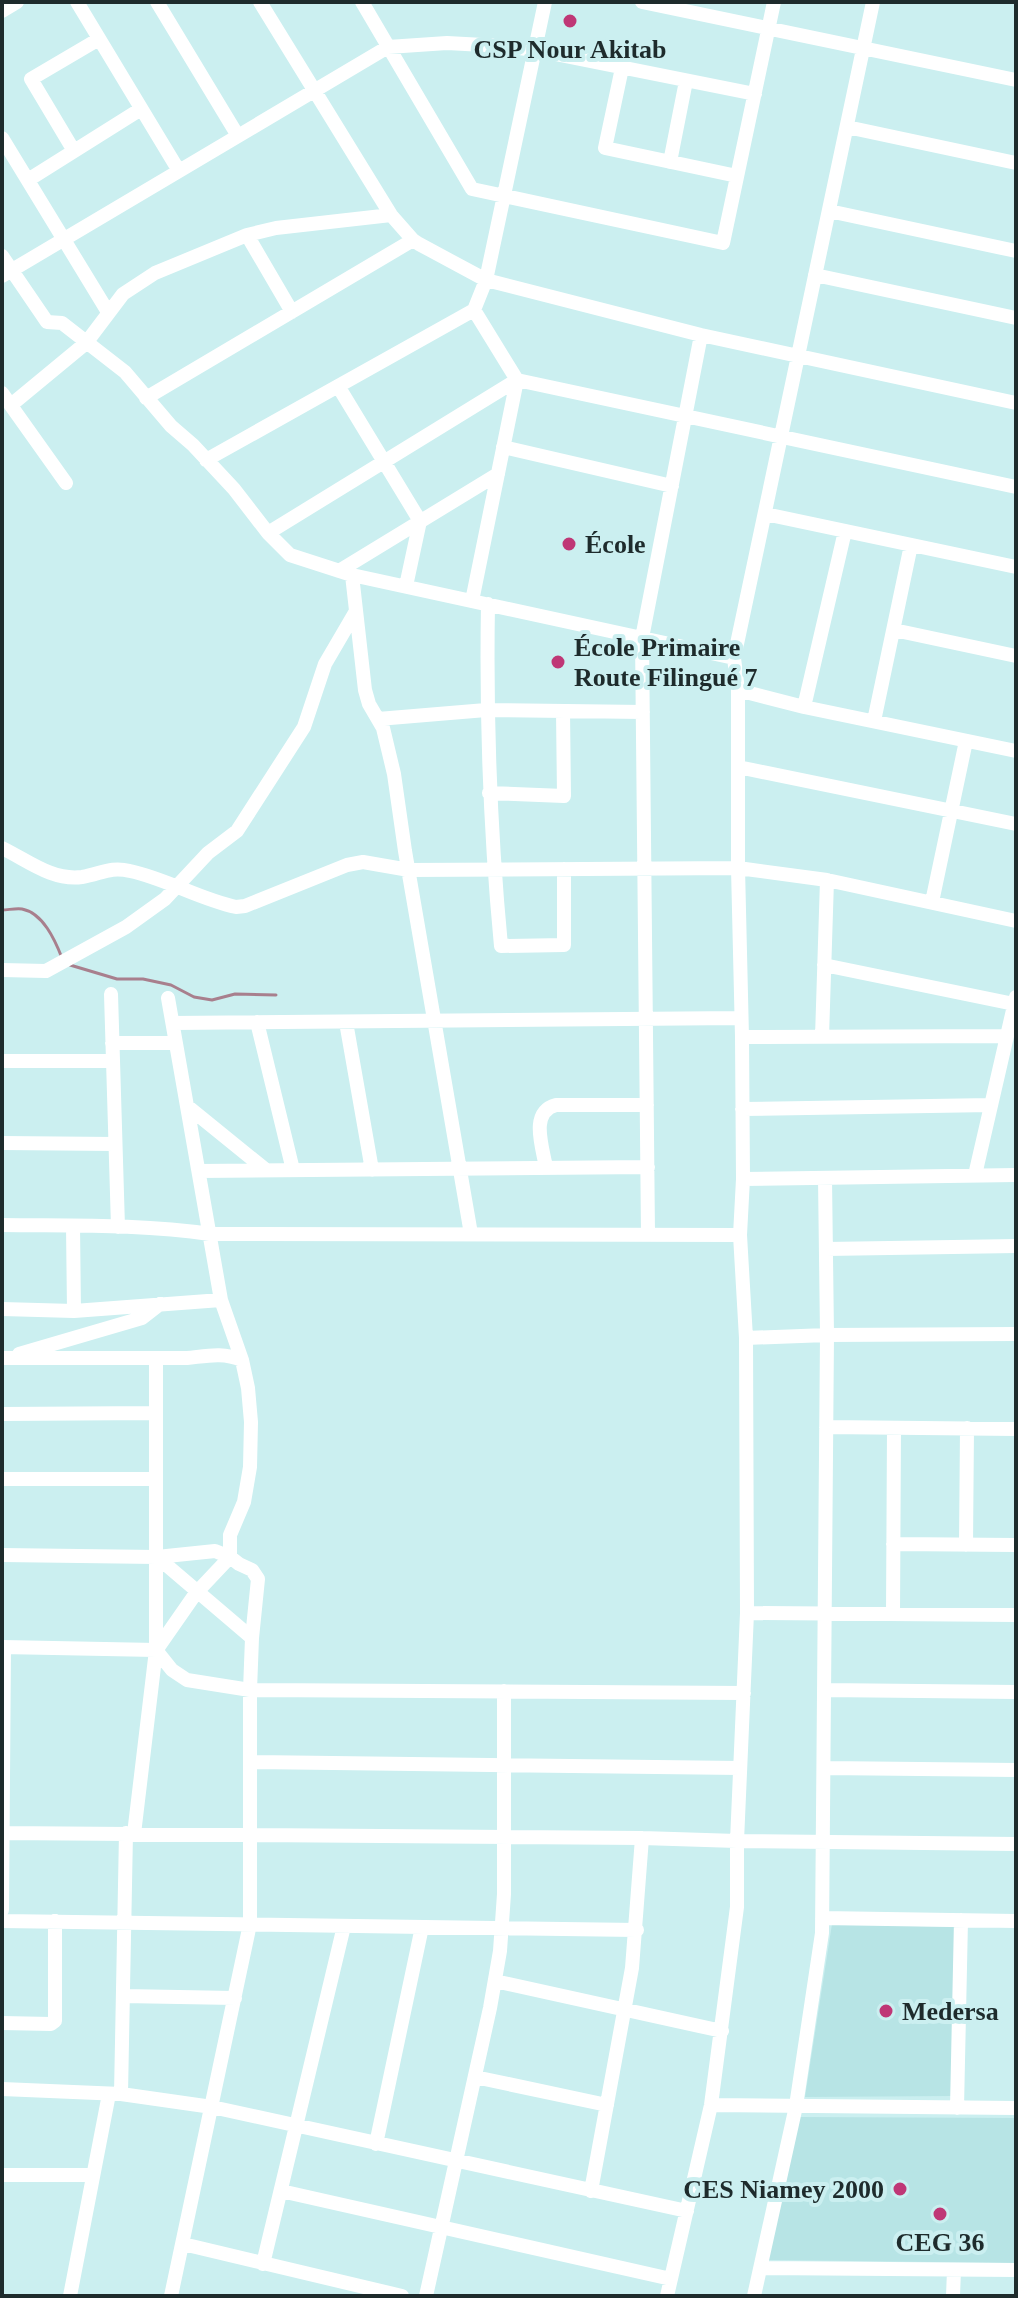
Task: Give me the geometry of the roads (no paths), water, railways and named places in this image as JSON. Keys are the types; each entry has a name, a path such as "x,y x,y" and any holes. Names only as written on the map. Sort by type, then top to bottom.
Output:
{"street":[{"path":"2,11 17,2"},
{"path":"77,2 179,171"},
{"path":"157,2 238,136"},
{"path":"260,2 391,215 413,240 486,280 701,335 1016,403"},
{"path":"362,2 472,189 723,243 774,2"},
{"path":"206,460 474,310 486,280 545,2"},
{"path":"642,2 1016,80"},
{"path":"667,2296 711,2105 737,1907 747,1613 746,1338 740,1235 743,1179 738,690 734,658 873,2"},
{"path":"74,151 31,79 99,39"},
{"path":"7,273 388,47 447,43 535,50 755,94"},
{"path":"622,68 605,148 737,176"},
{"path":"670,162 686,81"},
{"path":"28,180 141,109"},
{"path":"847,127 1016,163"},
{"path":"2,138 108,312"},
{"path":"829,211 1016,251"},
{"path":"66,483 6,399 86,343 123,294 155,273 247,235 283,226 391,215"},
{"path":"247,235 292,312"},
{"path":"146,398 413,240"},
{"path":"2,256 7,273 47,322 62,323 125,372 234,489 268,533 290,555 346,573 734,658"},
{"path":"815,275 1016,318"},
{"path":"472,601 517,380 474,310"},
{"path":"648,1234 642,638 701,335"},
{"path":"268,533 517,380 1016,487"},
{"path":"338,386 420,521 406,586"},
{"path":"503,447 672,486"},
{"path":"346,573 420,521 498,474"},
{"path":"765,514 1016,567"},
{"path":"804,707 845,531"},
{"path":"874,721 911,545"},
{"path":"346,573 356,611 365,690 385,735 394,774 471,1234"},
{"path":"488,604 486,710 489,793 501,946 564,945 564,869"},
{"path":"2,970 46,971 126,927 165,899 208,853 237,831 304,727 325,664 356,611"},
{"path":"894,630 1016,656"},
{"path":"738,690 804,707 1016,751"},
{"path":"378,719 486,710 643,712"},
{"path":"489,793 564,796 563,711"},
{"path":"932,902 966,741"},
{"path":"738,767 1016,824"},
{"path":"2,848 52,874 82,877 107,869 121,869 153,877 236,907 356,863 409,870 738,868 827,880 1016,921"},
{"path":"822,1037 827,880"},
{"path":"824,965 1015,1000 975,1175"},
{"path":"111,994 118,1227"},
{"path":"156,1650 196,1593 230,1557 230,1535 244,1502 250,1467 251,1422 242,1360 221,1300 168,998"},
{"path":"173,1023 740,1018"},
{"path":"257,1022 293,1170"},
{"path":"346,1022 372,1170"},
{"path":"742,1037 1007,1036"},
{"path":"112,1043 176,1043"},
{"path":"2,1061 112,1061"},
{"path":"546,1168 540,1120 549,1107 647,1105"},
{"path":"742,1109 991,1105"},
{"path":"187,1106 266,1170"},
{"path":"2,1143 115,1144"},
{"path":"199,1171 648,1167"},
{"path":"743,1179 1016,1175"},
{"path":"754,2296 796,2106 822,1918 827,1335 825,1178"},
{"path":"2,1225 118,1227 210,1234 740,1235"},
{"path":"73,1226 74,1311"},
{"path":"826,1249 1016,1246"},
{"path":"2,1309 74,1311 221,1300"},
{"path":"2,1358 142,1318 160,1304"},
{"path":"746,1338 1016,1334"},
{"path":"2,1358 156,1359 227,1354 242,1360"},
{"path":"70,2296 93,2175 115,2094 130,1834 156,1650 156,1359"},
{"path":"2,1414 156,1413"},
{"path":"826,1427 1016,1429"},
{"path":"893,1614 894,1428"},
{"path":"966,1545 967,1428"},
{"path":"2,1479 156,1479"},
{"path":"893,1544 1016,1545"},
{"path":"2,1555 157,1557 215,1551 252,1570 258,1579 250,1690 250,1924 171,2296"},
{"path":"157,1557 252,1638"},
{"path":"747,1613 1016,1615"},
{"path":"2,1910 3,1647 156,1650"},
{"path":"156,1650 172,1670 187,1680 250,1690 744,1693"},
{"path":"824,1690 1016,1692"},
{"path":"426,2296 495,1981 502,1928 504,1691"},
{"path":"250,1762 740,1768"},
{"path":"824,1768 1016,1770"},
{"path":"2,1833 1016,1844"},
{"path":"591,2191 637,1930 642,1838"},
{"path":"822,1918 1016,1921"},
{"path":"957,2108 961,1920"},
{"path":"2,1921 637,1930"},
{"path":"2,2023 51,2024 55,2021 55,1921"},
{"path":"263,2264 344,1926"},
{"path":"376,2144 422,1927"},
{"path":"495,1981 722,2031"},
{"path":"123,1996 235,1998"},
{"path":"475,2077 607,2105"},
{"path":"2,2089 115,2094 212,2107 687,2211"},
{"path":"711,2105 1016,2108"},
{"path":"2,2175 93,2175"},
{"path":"281,2191 671,2279"},
{"path":"183,2244 402,2296"},
{"path":"760,2268 1016,2270"},
{"path":"953,2296 954,2270"}],"waterway":[{"path":"2,910 22,909 36,916 52,936 62,958"},
{"path":"70,965 117,979 143,979 171,985 194,997 212,1000 235,994 276,995"}],"place":[{"name":"CSP Nour Akitab","path":"570,21"},
{"name":"École","path":"569,544"},
{"name":"École Primaire Route Filingué 7","path":"558,662"},
{"name":"Medersa","path":"886,2011"},
{"name":"CES Niamey 2000","path":"900,2189"},
{"name":"CEG 36","path":"940,2214"}]}
